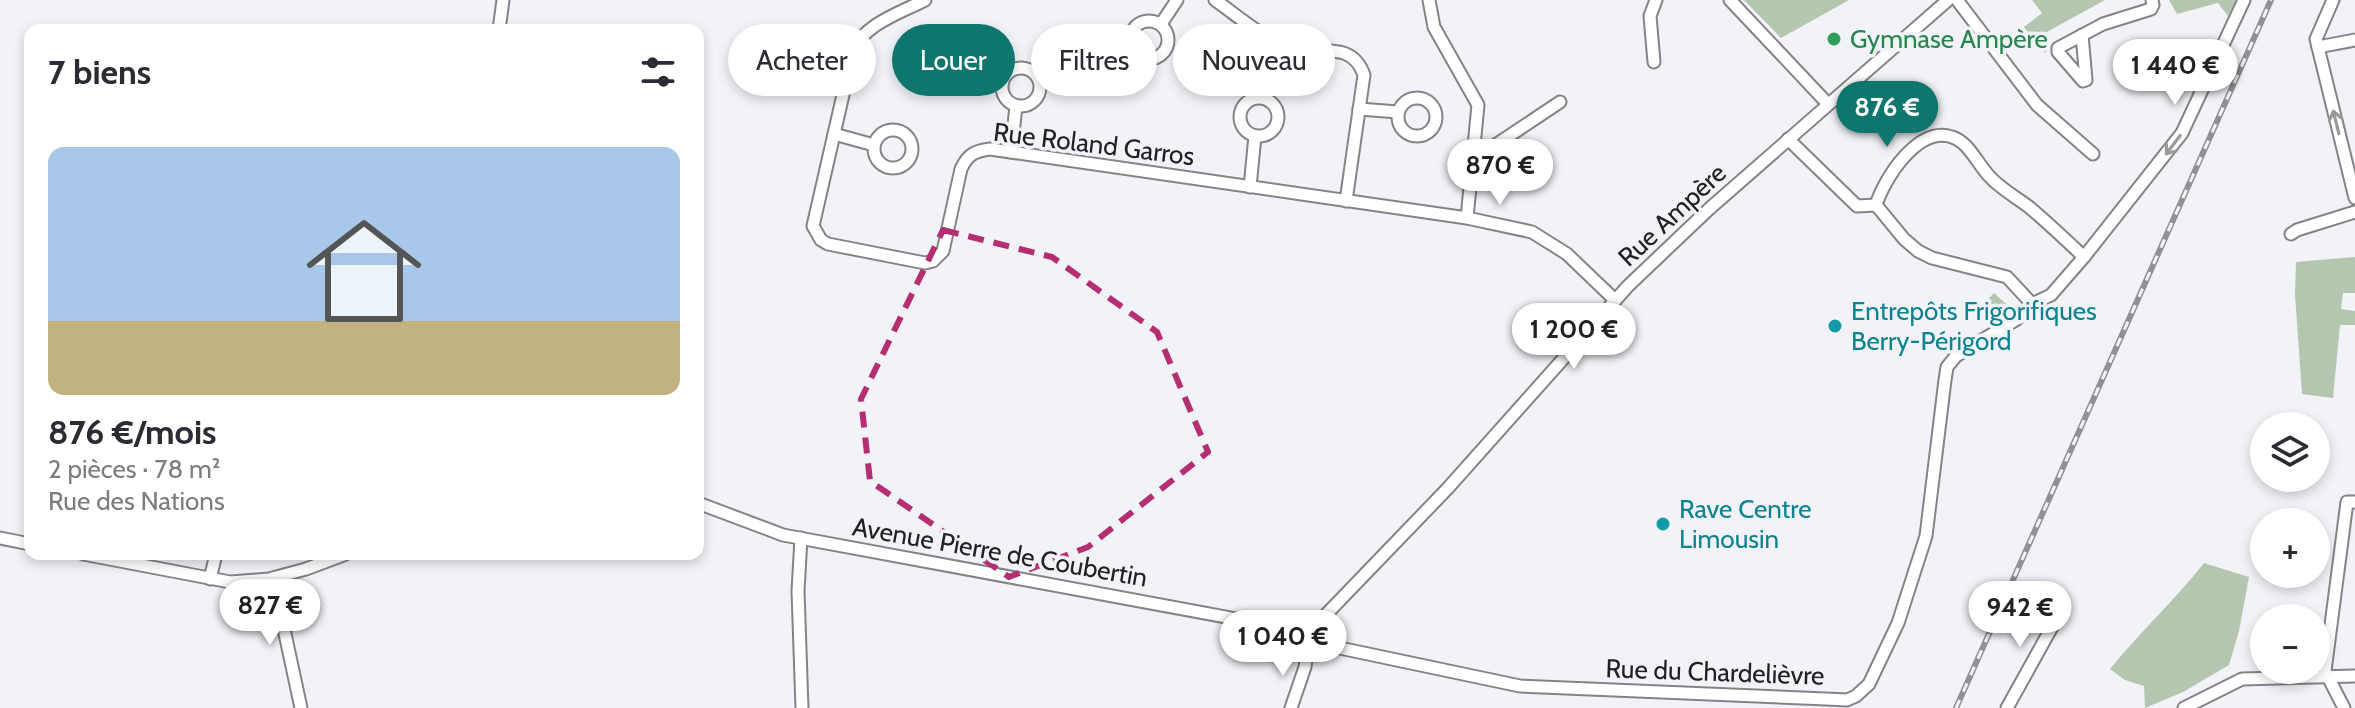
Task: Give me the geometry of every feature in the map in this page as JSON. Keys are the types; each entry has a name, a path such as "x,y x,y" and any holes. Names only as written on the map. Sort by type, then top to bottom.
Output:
{"street":[{"path":"500,24 503,0"},
{"path":"1161,24 1177,0"},
{"path":"1429,0 1434,27 1478,105 1467,218"},
{"path":"1654,62 1650,16 1656,0"},
{"path":"1730,0 1828,104"},
{"name":"Rue Ampère","path":"1316,625 1448,488 1615,300 1666,248 1948,0"},
{"path":"1957,0 2037,105 2093,154"},
{"path":"2082,35 2103,24 2151,9 2152,0"},
{"name":"Rue du Chardelièvre","path":"1323,640 1335,647 1520,686 1844,704 1856,696 1869,684 1898,623 1926,536 1947,367 1956,356 2017,319 2032,304 2051,295 2084,257 2182,133 2244,0"},
{"path":"2333,0 2316,39 2355,198"},
{"name":"Rue Roland Garros","path":"921,1 868,30 856,42 813,226 817,235 828,244 925,263 933,261 943,251 966,158 976,151 990,149 1467,218 1532,232 1567,254 1615,300"},
{"path":"1221,2 1274,41 1298,50 1344,52 1360,65 1364,75 1346,201"},
{"path":"2318,47 2355,40"},
{"path":"1474,151 1494,146 1560,102"},
{"path":"1011,152 1016,106"},
{"path":"1359,109 1398,112"},
{"path":"834,134 874,145"},
{"path":"1876,205 1890,174 1904,157 1929,139 1950,135 1959,140 1991,178 2084,257"},
{"path":"1250,187 1255,136"},
{"path":"1788,139 1857,206 1876,205"},
{"path":"1876,205 1918,251 1932,258 2007,277 2032,304"},
{"path":"2291,234 2355,212"},
{"path":"2330,633 2347,502 2355,502"},
{"name":"Avenue Pierre de Coubertin","path":"704,505 767,531 1197,610 1280,627 1297,634"},
{"path":"0,538 24,543"},
{"path":"801,538 798,591 802,708"},
{"path":"113,560 230,582 273,578 330,560"},
{"path":"210,579 215,560"},
{"path":"273,578 301,708"},
{"path":"2007,708 2063,607"},
{"path":"1316,625 1322,629 1323,640 1315,650 1307,651 1297,643 1297,634 1302,626 1316,625"},
{"path":"1291,708 1307,651"},
{"path":"2330,677 2355,676"},
{"path":"2184,708 2242,679 2250,679"},
{"path":"2330,682 2344,708"}],"highlighted area":[{"path":"943,230 1052,257 1157,332 1208,452 1088,547 1009,577 870,481 861,399"}],"green space":[{"path":"1744,0 1849,0 1781,38"},
{"path":"2032,0 2105,0 2043,34 2050,48 2045,53 2024,27 2042,13"},
{"path":"2169,0 2236,0 2228,16 2218,3 2177,14"},
{"path":"2355,257 2355,293 2343,293 2341,309 2355,311 2355,325 2340,325 2333,398 2302,394 2295,294 2296,262"},
{"path":"1994,293 2007,305 1987,324 1975,312"},
{"path":"2204,563 2249,577 2229,665 2183,692 2145,708 2144,686 2125,680 2110,669"}],"railway":[{"path":"1956,708 2271,0"}],"place":[{"name":"Gymnase Ampère","path":"1834,39"},
{"name":"Entrepôts Frigorifiques Berry-Périgord","path":"1835,326"},
{"name":"Rave Centre Limousin","path":"1663,524"}]}
